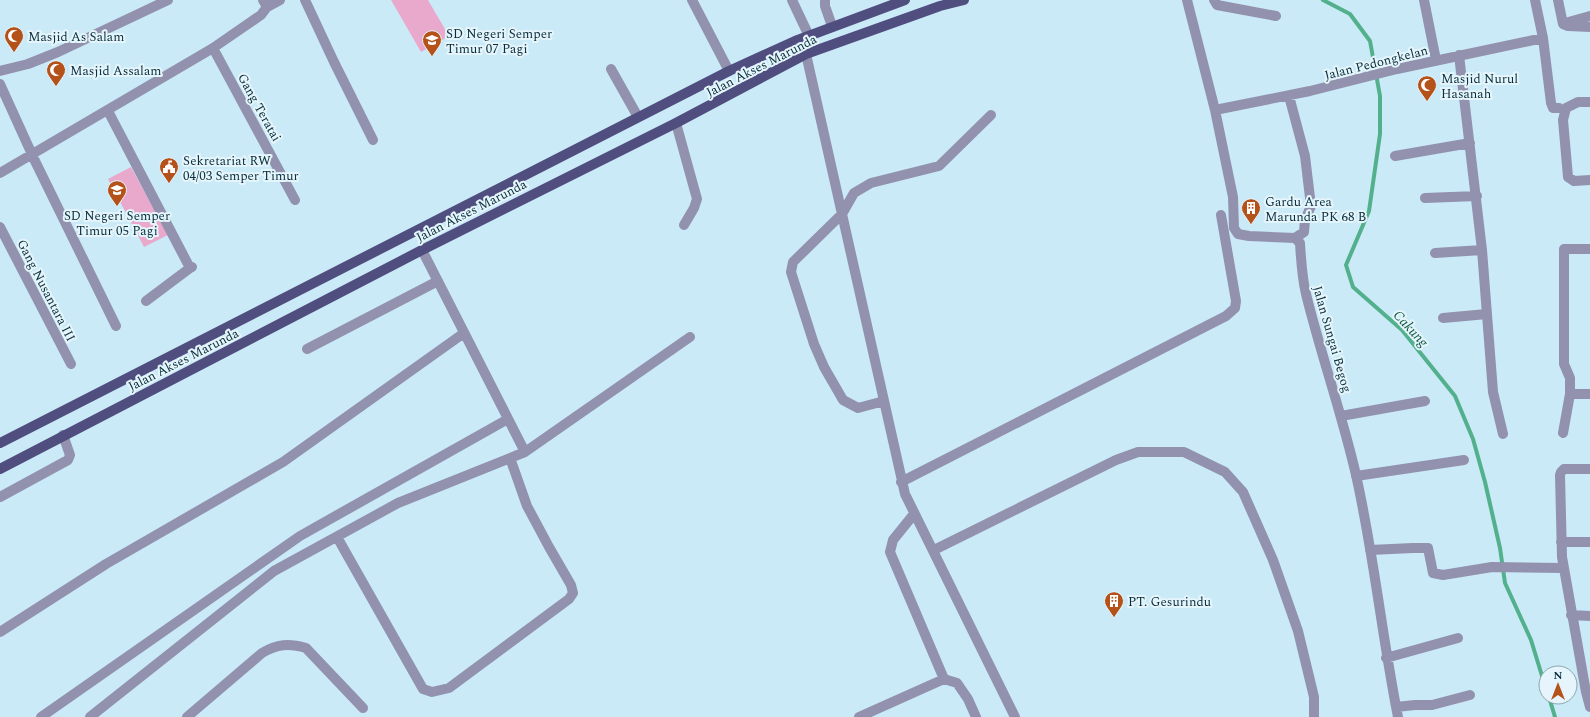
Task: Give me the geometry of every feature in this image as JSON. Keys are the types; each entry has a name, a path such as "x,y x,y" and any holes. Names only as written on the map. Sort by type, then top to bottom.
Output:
{"main road":[{"name":"Jalan Akses Marunda","path":"0,443 729,71 832,26 906,0"},
{"name":"Jalan Akses Marunda","path":"0,469 422,250 676,123 806,54 940,6 964,0"}],"street":[{"path":"0,71 28,64 58,52 168,0"},
{"path":"0,173 213,48 264,7 280,0"},
{"path":"305,0 373,140"},
{"path":"692,0 729,71"},
{"path":"792,0 808,36"},
{"path":"825,0 825,6 832,26"},
{"path":"1187,0 1215,110 1233,197 1234,228 1238,234 1249,236 1295,238 1304,232 1305,220 1311,206 1305,156 1289,96"},
{"path":"1214,0 1217,5 1276,16"},
{"path":"1424,0 1436,60"},
{"path":"1535,0 1543,38 1551,103 1553,108 1559,108"},
{"path":"1558,0 1563,24"},
{"path":"1563,24 1590,16"},
{"path":"1563,24 1568,26 1590,27"},
{"name":"Jalan Pedongkelan","path":"1215,110 1289,96 1436,60 1543,38"},
{"name":"Gang Teratai","path":"213,48 295,200"},
{"path":"806,54 901,482 914,514 934,550 1015,717"},
{"path":"1459,55 1477,196 1493,392 1503,434"},
{"path":"611,69 638,117"},
{"path":"0,84 32,155 116,326"},
{"path":"1590,102 1578,102 1566,108 1563,120 1568,177 1574,180 1590,180"},
{"path":"108,111 191,268 146,302"},
{"path":"884,402 858,408 843,400 824,367 814,344 791,272 793,262 842,214 854,193 871,183 939,166 991,115"},
{"path":"676,123 697,199 694,208 684,225"},
{"path":"1395,156 1470,143"},
{"path":"1425,198 1477,196"},
{"path":"901,482 1226,316 1235,308 1236,301 1221,216"},
{"name":"Gang Nusantara III","path":"0,227 70,364"},
{"name":"Jalan Sungai Begog","path":"1295,238 1300,243 1305,293 1342,416 1356,476 1370,550 1386,658 1397,712"},
{"path":"1563,433 1570,394 1570,378 1564,364 1564,249 1590,249"},
{"path":"422,250 525,452"},
{"path":"1435,254 1482,250"},
{"path":"307,349 438,281"},
{"path":"1443,318 1487,314"},
{"path":"0,632 106,564 283,462 464,333"},
{"path":"90,717 274,571 398,503 525,452 690,337"},
{"path":"1570,394 1590,394"},
{"path":"1342,416 1424,402"},
{"path":"41,717 300,536 508,419"},
{"path":"0,497 68,460 70,455 63,435"},
{"path":"934,550 1116,460 1138,452 1184,452 1225,472 1242,492 1273,560 1298,631 1314,697 1314,717"},
{"path":"337,537 424,690 432,692 449,688 569,599 573,593 571,585 528,506 510,458"},
{"path":"1356,476 1464,460"},
{"path":"1590,470 1564,469 1561,472 1561,542 1564,568 1571,615 1590,707"},
{"path":"914,514 893,540 890,552 944,679"},
{"path":"1561,542 1590,542"},
{"path":"1370,550 1428,548 1433,573 1443,576 1492,566 1512,568 1564,568"},
{"path":"1571,615 1590,616"},
{"path":"1386,658 1458,638"},
{"path":"187,717 198,713 262,653 272,648 293,644 306,648 363,708"},
{"path":"859,717 944,679 957,683 968,700 976,717"},
{"path":"1397,712 1415,704 1432,704 1470,695"}],"shaded area":[{"path":"391,0 428,0 449,36 421,52"},
{"path":"131,167 168,235 144,247 108,179"}],"waterway":[{"name":"Cakung","path":"1323,0 1350,14 1370,41 1380,96 1380,134 1369,211 1346,265 1353,287 1402,330 1455,396 1473,439 1485,482 1500,548 1505,583 1531,640 1539,665"},
{"name":"Cakung","path":"1551,705 1555,717"}],"place":[{"name":"Masjid As Salam","path":"14,53"},
{"name":"SD Negeri Semper Timur 07 Pagi","path":"432,57"},
{"name":"Masjid Assalam","path":"56,87"},
{"name":"Masjid Nurul Hasanah","path":"1427,102"},
{"name":"Sekretariat RW 04/03 Semper Timur","path":"169,184"},
{"name":"SD Negeri Semper Timur 05 Pagi","path":"117,207"},
{"name":"Gardu Area Marunda PK 68 B","path":"1251,225"},
{"name":"PT. Gesurindu","path":"1114,618"}]}
